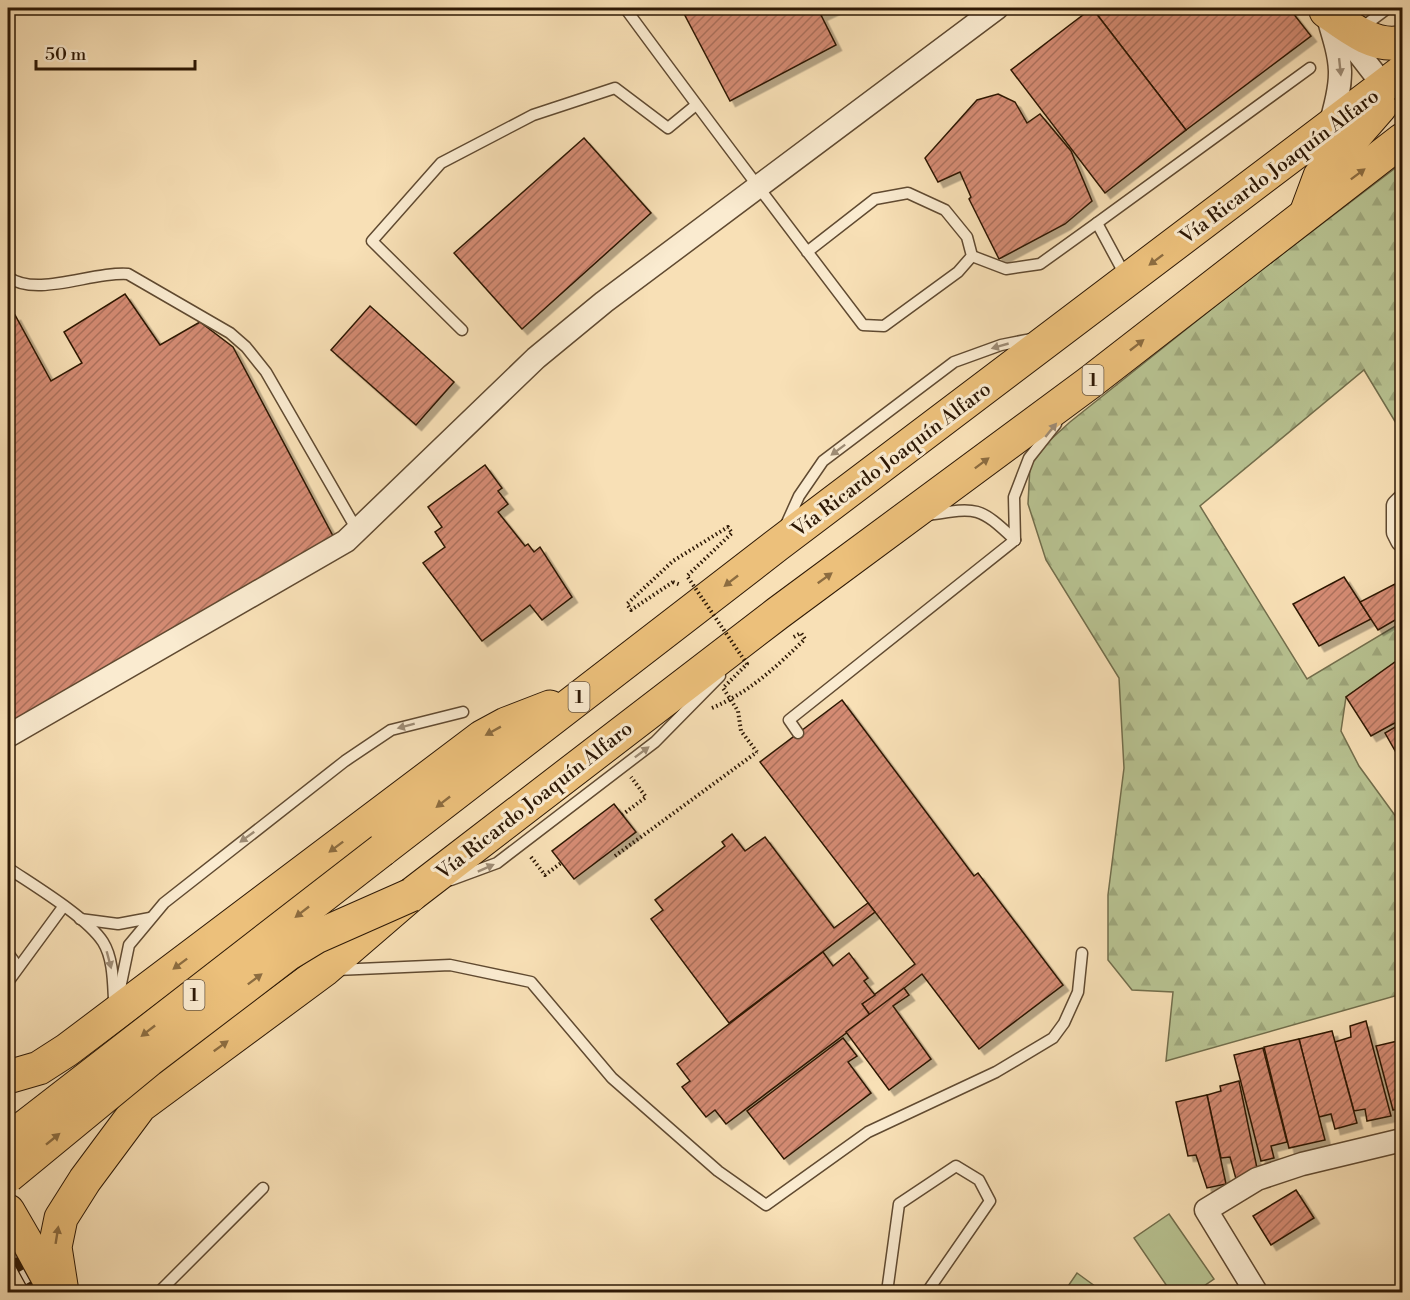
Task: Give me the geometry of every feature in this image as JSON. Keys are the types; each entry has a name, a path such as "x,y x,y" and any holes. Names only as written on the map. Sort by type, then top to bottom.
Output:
{"main road":[{"path":"1325,9 1357,31 1383,43 1402,42"},
{"path":"1307,212 1320,176 1381,106 1393,79"},
{"name":"Vía Ricardo Joaquín Alfaro","path":"8,1140 777,545 1393,79"},
{"name":"Vía Ricardo Joaquín Alfaro","path":"411,895 780,628 907,519 1089,383 1402,140"},
{"path":"8,1077 39,1068 67,1050 482,737 506,724 585,693"},
{"path":"62,1293 55,1247 61,1218 85,1180 140,1106 324,970 411,895"},
{"path":"8,1176 149,1060 288,954 316,937 411,895"},
{"path":"67,1050 60,1067 60,1085 68,1101 82,1113 99,1117 140,1106"},
{"path":"8,1211 55,1293"}],"street":[{"path":"8,736 346,541 536,358 604,302 757,185 997,8"},
{"path":"1325,9 1393,79"},
{"path":"1325,9 1341,69 1341,89 1329,128"},
{"path":"1402,502 1398,506 1398,532 1402,540"},
{"path":"1256,1293 1206,1210 1257,1179 1302,1164 1402,1140"}],"lane":[{"path":"625,8 863,325 884,326 958,272 972,256"},
{"path":"1357,31 1388,8"},
{"path":"972,256 1006,269 1040,264 1310,68"},
{"path":"462,330 372,241 441,163 533,116 615,88 668,128 696,105"},
{"path":"807,252 875,199 908,193 945,210 967,237 972,256"},
{"path":"1097,223 1128,281"},
{"path":"8,278 18,285 48,285 112,273 128,274 230,333 266,372 357,530"},
{"path":"1015,540 1014,497 1029,458 1089,383"},
{"path":"907,519 969,509 989,515 1015,540"},
{"path":"798,733 789,720 1015,540"},
{"path":"411,895 480,871 497,862 669,731 780,628"},
{"path":"116,1012 129,945 164,903 345,761 391,730 463,712"},
{"path":"8,868 79,919 102,941 108,955 116,1012"},
{"path":"8,982 63,907"},
{"path":"79,919 118,924 150,918"},
{"path":"324,970 450,965 531,982 612,1078 718,1171 766,1205 868,1132 996,1072 1053,1038 1064,1023 1078,992 1082,952"},
{"path":"8,953 18,967"},
{"path":"887,1293 899,1204 956,1166 979,1180 990,1201 927,1293"},
{"path":"159,1293 263,1188"}],"path":[{"path":"673,582 631,610 627,604 672,561 728,527 732,533 687,576 747,664"},
{"path":"707,710 737,697 761,680 805,639 801,633 780,628"},
{"path":"615,856 757,752 741,731 738,711 723,688 747,664 756,659"},
{"path":"622,815 646,797 623,767"},
{"path":"521,844 545,875 561,863"}],"green space":[{"path":"1402,163 1402,433 1364,370 1200,506 1307,679 1402,622 1402,659 1346,697 1341,731 1359,766 1402,825 1402,994 1166,1061 1173,992 1132,990 1108,960 1108,895 1124,768 1119,678 1046,560 1028,504 1030,466 1048,442 1070,422 1248,280"},
{"path":"1169,1214 1214,1279 1195,1292 1171,1292 1134,1238"},
{"path":"1077,1273 1103,1292 1064,1292"}],"building":[{"path":"681,8 836,8 821,15 836,45 730,101"},
{"path":"1092,8 1289,8 1311,36 1186,130"},
{"path":"1092,8 1186,130 1105,193 1011,70"},
{"path":"998,94 1015,102 1027,123 1040,114 1071,151 1092,201 1065,224 999,259 969,199 971,197 960,172 938,182 925,158 977,100"},
{"path":"584,138 651,213 522,329 454,253"},
{"path":"125,294 160,345 200,322 233,347 333,536 8,726 8,318 15,315 51,381 82,363 64,332"},
{"path":"370,306 454,382 416,425 331,350"},
{"path":"485,465 502,488 498,491 508,504 498,512 525,546 528,544 534,552 540,547 572,597 542,620 530,605 482,641 423,563 445,547 435,532 442,527 428,507"},
{"path":"1344,577 1371,619 1319,646 1293,604"},
{"path":"1395,584 1402,597 1402,616 1378,630 1360,602"},
{"path":"1402,657 1402,719 1371,736 1346,697"},
{"path":"842,700 974,876 978,873 1063,985 979,1049 922,974 870,1015 862,1004 915,964 760,762"},
{"path":"1402,723 1402,763 1385,733"},
{"path":"614,804 636,832 574,879 552,851"},
{"path":"732,834 745,851 765,837 834,928 868,903 875,912 729,1023 651,919 663,910 655,900 725,846 722,842"},
{"path":"823,952 833,966 849,953 868,978 864,981 875,995 862,1004 870,1015 726,1124 715,1110 706,1117 682,1087 690,1081 677,1064"},
{"path":"904,988 909,995 893,1006 931,1059 889,1090 846,1032"},
{"path":"1366,1021 1391,1116 1367,1121 1365,1109 1354,1111 1335,1042 1351,1037 1350,1026"},
{"path":"1332,1031 1357,1123 1335,1129 1331,1114 1319,1117 1299,1039"},
{"path":"843,1038 857,1056 848,1062 871,1093 784,1159 747,1111"},
{"path":"1299,1039 1325,1140 1289,1148 1264,1047"},
{"path":"1402,1040 1402,1108 1393,1110 1376,1046"},
{"path":"1263,1048 1287,1142 1271,1146 1274,1158 1261,1161 1234,1055"},
{"path":"1239,1081 1257,1168 1236,1179 1230,1157 1221,1158 1207,1095 1221,1091 1220,1086"},
{"path":"1207,1095 1226,1184 1207,1188 1196,1155 1188,1156 1176,1102"},
{"path":"1296,1190 1314,1218 1271,1245 1253,1216"}],"railway":[{"path":"8,1246 33,1292"},
{"path":"8,1282 14,1292"}]}
